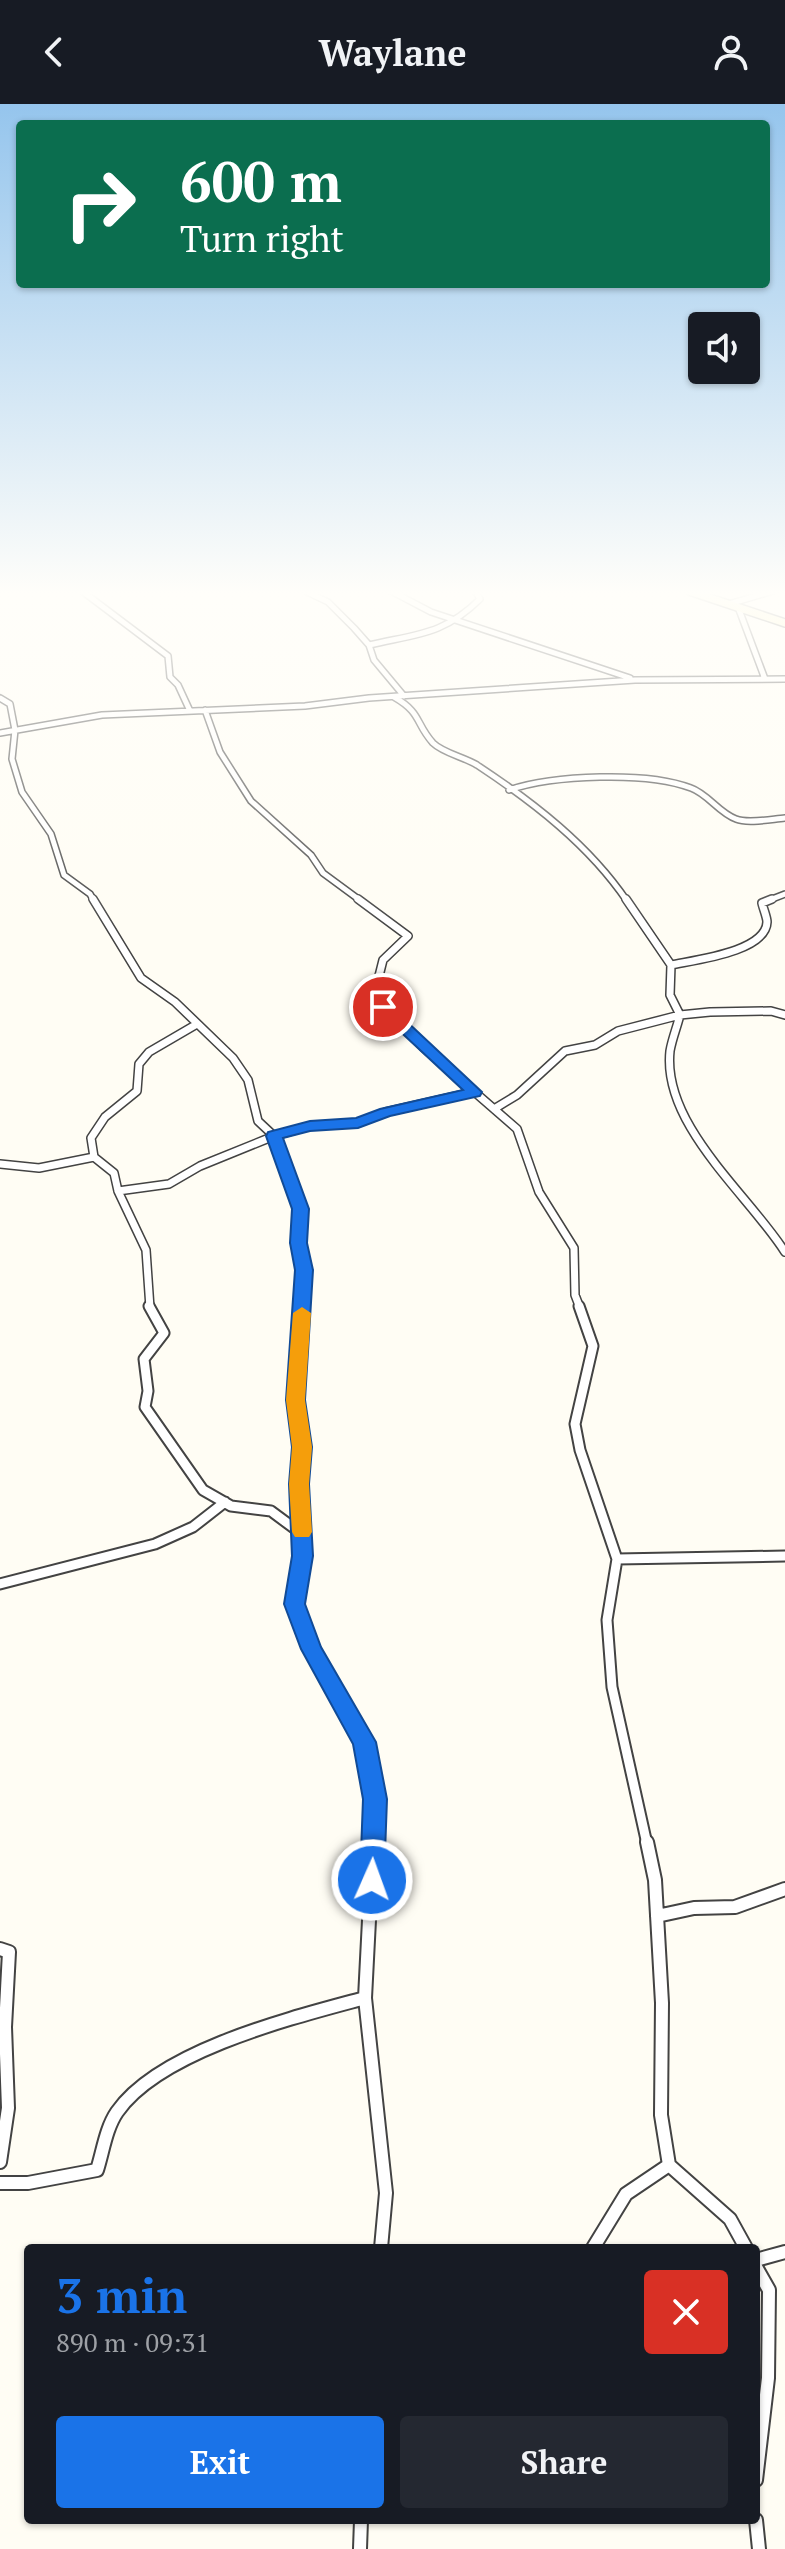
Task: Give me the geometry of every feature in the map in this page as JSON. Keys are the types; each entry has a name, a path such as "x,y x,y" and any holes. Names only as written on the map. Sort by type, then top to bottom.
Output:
{"street":[{"path":"10,705 15,730 12,759 22,792 51,834 64,875 90,894 141,978 175,1002 233,1058 248,1080 258,1121 274,1136 301,1209 298,1243 304,1270 296,1400 302,1447 299,1484 302,1556 295,1604 311,1649 364,1742 375,1799 365,1998 386,2193 381,2244"},
{"path":"187,705 190,711"},
{"path":"0,733 102,715 313,705"},
{"path":"408,705 413,708 434,744 475,764 568,833 605,868 671,965 670,995 680,1015"},
{"path":"205,710 220,752 251,801 311,855 323,873 408,936 383,960 378,980 383,1007 517,1129 539,1192 574,1248 575,1295 593,1346 575,1424 580,1450 617,1559 607,1620 612,1687 655,1880 662,2003 661,2115 669,2165 730,2219 744,2244"},
{"path":"509,790 527,784 580,778 655,779 693,788 737,820 785,818"},
{"path":"671,965 734,951 760,938 767,923 762,903 785,894"},
{"path":"494,1109 517,1095 565,1051 595,1045 618,1031 680,1015 771,1011 785,1015"},
{"path":"680,1015 670,1038 673,1082 683,1117 692,1135 770,1224 785,1252"},
{"path":"197,1024 149,1052 139,1064 142,1078 138,1089 127,1104 107,1115 91,1138 94,1157 114,1173 118,1191 146,1250 148,1304 164,1333 144,1359 148,1391 145,1407 177,1448 203,1490 225,1502 271,1511 302,1534"},
{"path":"118,1191 169,1184 200,1166 274,1136 310,1126 358,1123 386,1112 474,1092"},
{"path":"0,1164 39,1168 94,1157"},
{"path":"0,1584 155,1544 193,1527 225,1502"},
{"path":"617,1559 651,1555 720,1558 785,1556"},
{"path":"657,1916 694,1908 735,1907 785,1889"},
{"path":"0,1949 9,1952 5,2027 8,2108 0,2162"},
{"path":"0,2183 28,2183 97,2170 117,2111 158,2073 280,2020 365,1998"},
{"path":"595,2244 626,2194 669,2165"},
{"path":"760,2259 785,2252"},
{"path":"760,2274 769,2290 768,2378 760,2446"},
{"path":"360,2549 361,2524"},
{"path":"756,2524 759,2549"}],"slow traffic":[{"path":"302,1313 296,1364 296,1400 302,1447 299,1484 302,1532"}],"route":[{"path":"372,1880 375,1799 364,1742 311,1649 295,1604 302,1556 299,1484 302,1447 296,1400 296,1364 302,1331 304,1270 298,1243 301,1209 274,1136 310,1126 358,1123 386,1112 456,1099 474,1092 383,1007"}]}
